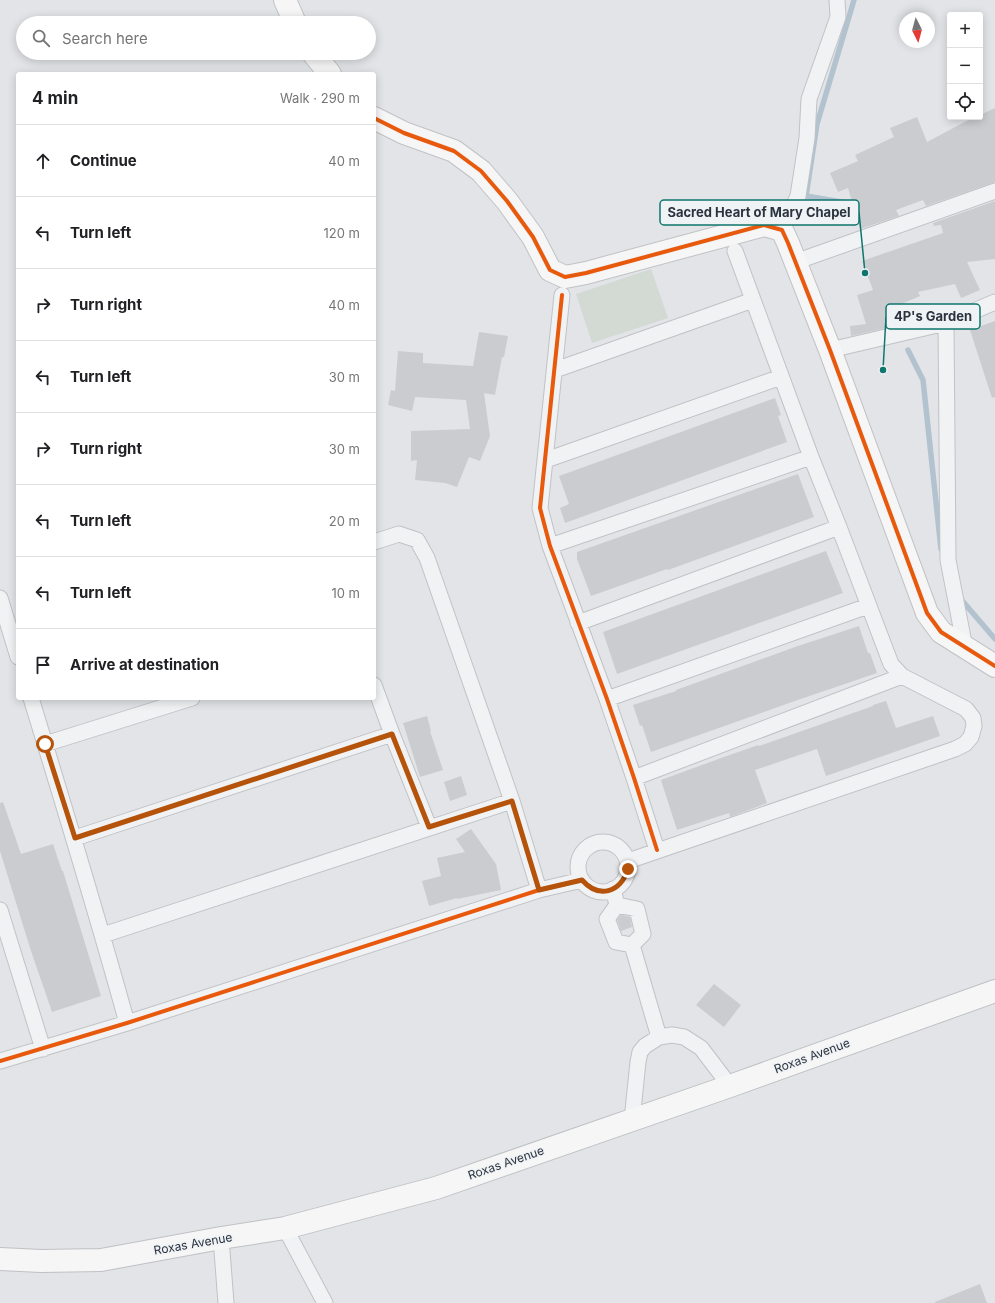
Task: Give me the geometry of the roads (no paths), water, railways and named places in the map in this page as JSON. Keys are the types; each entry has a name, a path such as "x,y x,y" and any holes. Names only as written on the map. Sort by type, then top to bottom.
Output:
{"street":[{"path":"285,0 292,16"},
{"path":"837,0 838,17 809,99 807,138 798,196 782,230 830,350 927,613 941,632 995,666"},
{"path":"319,60 328,72"},
{"path":"376,119 404,133 454,151 481,171 507,201 533,237 550,270 565,277 586,274 764,225 782,230"},
{"path":"795,262 995,191"},
{"path":"628,861 955,749 965,744 971,737 974,726 973,718 966,709 902,676 891,664 811,457 735,251"},
{"path":"562,295 540,508 550,546 606,698 657,850"},
{"path":"555,370 753,300"},
{"path":"830,350 946,322 995,302"},
{"path":"946,322 948,560 965,648"},
{"path":"546,460 781,377"},
{"path":"550,546 811,457"},
{"path":"578,623 839,527"},
{"path":"376,541 400,534 417,540 428,558 512,801 539,890"},
{"path":"0,598 16,649"},
{"path":"606,698 868,606"},
{"path":"634,778 902,676"},
{"path":"376,690 429,827"},
{"path":"32,700 75,838 127,1023"},
{"path":"45,744 186,700"},
{"path":"75,838 392,734"},
{"path":"103,935 512,801"},
{"path":"602,842 618,846 628,861 628,869 625,878 620,885 604,892 588,886 582,880 578,872 578,863 586,848 593,844 602,842"},
{"path":"0,1061 127,1023 539,890 582,880"},
{"path":"613,889 617,904 607,919 610,928 616,942 632,945"},
{"path":"617,904 637,909 643,934 632,945"},
{"path":"0,910 43,1049"},
{"path":"632,945 659,1037"},
{"name":"Roxas Avenue","path":"0,1258 41,1262 101,1260 285,1228 436,1188 730,1086 995,991"},
{"path":"632,1120 640,1052 645,1046 659,1037 672,1034 684,1037 701,1048 730,1086"},
{"path":"285,1228 325,1303"},
{"path":"221,1238 226,1303"}],"waterway":[{"path":"854,0 817,124 806,196 859,205"},
{"path":"893,300 899,328"},
{"path":"908,350 923,380 941,549"},
{"path":"959,597 995,639"}],"place":[{"name":"Sacred Heart of Mary Chapel","path":"865,273"},
{"name":"4P's Garden","path":"883,370"}]}
